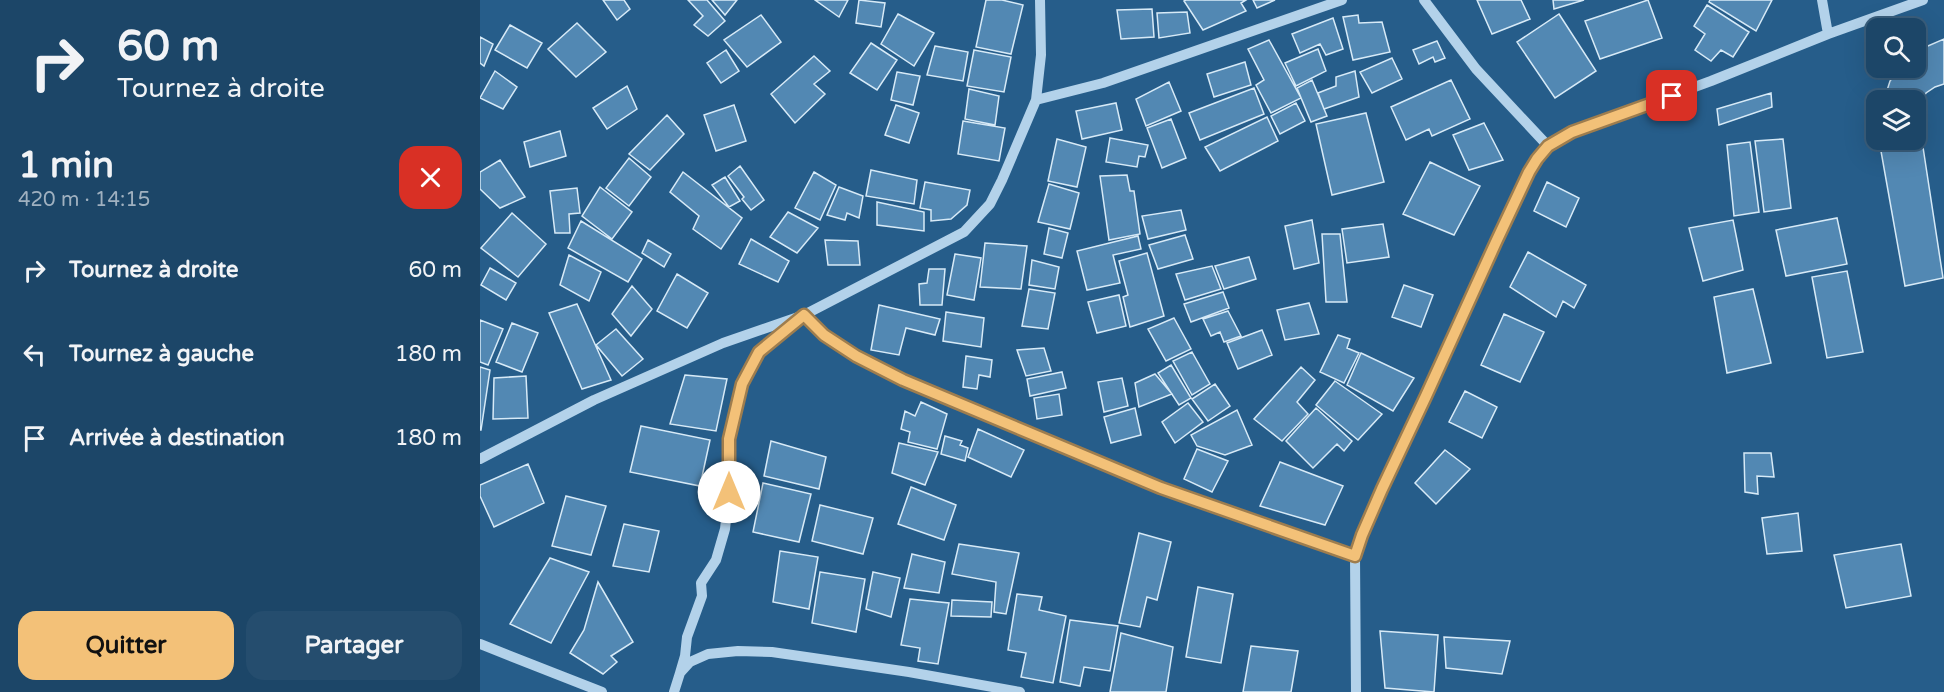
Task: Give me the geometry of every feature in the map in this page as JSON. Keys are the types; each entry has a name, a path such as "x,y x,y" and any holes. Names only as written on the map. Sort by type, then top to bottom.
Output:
{"street":[{"path":"480,459 594,400 723,344 804,315 964,232 990,204 1036,100 1041,55 1040,0"},
{"path":"1036,100 1103,82 1342,0"},
{"path":"1424,0 1476,69 1548,146"},
{"path":"1822,0 1828,34"},
{"path":"1356,692 1355,556 1362,535 1500,232 1529,172 1548,146 1572,132 1923,0"},
{"path":"804,315 824,335 856,356 903,380 1161,488 1355,556"},
{"path":"674,692 685,656 687,637 702,596 701,583 716,560 725,530 729,492 729,439 742,384 759,352 804,315"},
{"path":"480,644 602,692"},
{"path":"680,673 690,662 708,654 738,651 772,652 909,672 1020,692"}],"building":[{"path":"603,0 624,0 630,9 617,20"},
{"path":"688,0 707,0 725,21 708,36 694,25 703,16"},
{"path":"712,0 737,0 725,15"},
{"path":"815,0 848,0 839,17"},
{"path":"859,0 885,3 881,27 856,23"},
{"path":"986,0 1002,0 1023,5 1011,54 976,47"},
{"path":"1246,0 1241,3 1246,11 1203,30 1184,1"},
{"path":"1253,0 1275,0 1257,8"},
{"path":"1477,0 1521,0 1530,19 1492,34"},
{"path":"1553,0 1584,0 1554,9"},
{"path":"1648,0 1662,38 1600,59 1585,21"},
{"path":"1710,0 1772,0 1756,31 1709,2"},
{"path":"1707,5 1749,32 1733,57 1721,50 1711,61 1695,50 1705,34 1694,26"},
{"path":"1152,9 1154,37 1121,39 1117,10"},
{"path":"1187,12 1190,33 1159,38 1157,13"},
{"path":"898,14 934,33 914,66 881,44"},
{"path":"1559,14 1596,71 1555,98 1517,42"},
{"path":"761,15 781,42 747,67 724,40"},
{"path":"1358,15 1359,23 1382,22 1390,52 1353,60 1343,17"},
{"path":"1333,18 1343,49 1326,55 1320,44 1300,53 1292,34"},
{"path":"577,23 606,52 576,77 548,49"},
{"path":"510,25 542,43 527,68 495,50"},
{"path":"480,37 493,44 484,66 480,63"},
{"path":"1944,39 1944,84 1926,93 1926,90 1887,90 1892,78 1926,78 1926,47"},
{"path":"1269,40 1301,98 1271,113 1256,85 1264,80 1248,49"},
{"path":"1437,41 1445,58 1435,62 1433,57 1419,64 1413,50"},
{"path":"871,43 897,60 877,90 850,73"},
{"path":"935,46 968,52 963,81 927,75"},
{"path":"1318,49 1326,71 1296,86 1285,63"},
{"path":"726,50 739,71 721,83 707,63"},
{"path":"974,50 1011,57 1004,92 967,86"},
{"path":"814,56 830,71 814,84 825,94 795,123 771,94"},
{"path":"1392,58 1402,79 1372,93 1360,72"},
{"path":"1245,62 1251,85 1214,97 1207,74"},
{"path":"495,71 517,87 503,109 480,98"},
{"path":"1355,71 1359,97 1324,109 1318,93 1336,86 1336,77"},
{"path":"897,72 920,76 913,105 891,100"},
{"path":"1312,80 1327,116 1311,122 1297,88"},
{"path":"1451,80 1470,119 1432,136 1429,129 1406,140 1391,107"},
{"path":"1169,82 1181,111 1146,126 1136,99"},
{"path":"627,86 637,109 607,129 593,108"},
{"path":"1254,88 1264,114 1200,140 1189,113"},
{"path":"969,89 999,96 995,125 965,119"},
{"path":"1771,93 1772,107 1719,125 1717,109"},
{"path":"1116,103 1122,130 1082,139 1076,111"},
{"path":"1296,103 1305,121 1280,134 1271,116"},
{"path":"734,105 746,141 716,151 704,115"},
{"path":"896,105 919,113 909,143 885,135"},
{"path":"1366,113 1384,182 1332,195 1316,124"},
{"path":"667,115 684,134 650,170 629,154"},
{"path":"1267,117 1278,141 1220,171 1205,147"},
{"path":"1171,119 1186,158 1162,168 1147,128"},
{"path":"963,121 1005,128 999,161 958,154"},
{"path":"1484,123 1503,160 1469,170 1453,135"},
{"path":"560,131 566,156 530,167 524,142"},
{"path":"1110,138 1148,145 1145,157 1139,156 1137,167 1106,162"},
{"path":"1057,139 1086,147 1077,187 1048,181"},
{"path":"1783,139 1791,208 1764,212 1755,141"},
{"path":"1750,142 1759,212 1734,216 1727,145"},
{"path":"1881,150 1923,150 1943,278 1905,286"},
{"path":"629,158 651,177 629,206 606,188"},
{"path":"500,160 525,197 500,208 480,189 480,172"},
{"path":"1430,162 1480,186 1454,235 1403,214"},
{"path":"740,166 764,200 751,210 728,176"},
{"path":"871,170 917,180 914,204 866,196"},
{"path":"683,172 742,218 721,249 693,229 699,216 670,192"},
{"path":"814,172 836,185 820,220 795,208"},
{"path":"1127,175 1130,191 1134,191 1140,234 1109,240 1100,176"},
{"path":"725,177 740,201 729,207 712,185"},
{"path":"925,182 970,190 967,205 951,219 931,221 931,210 920,208"},
{"path":"1547,182 1579,198 1566,227 1534,211"},
{"path":"1049,184 1079,193 1070,229 1038,222"},
{"path":"600,187 632,212 612,239 582,216"},
{"path":"839,187 863,196 859,218 847,213 845,220 827,215"},
{"path":"577,188 580,213 569,214 570,233 555,233 550,191"},
{"path":"877,202 924,212 924,231 877,225"},
{"path":"1181,210 1186,230 1148,239 1142,216"},
{"path":"788,212 818,228 797,253 770,237"},
{"path":"512,213 546,244 518,277 481,248"},
{"path":"1837,218 1847,264 1786,276 1776,230"},
{"path":"1312,220 1319,263 1294,269 1285,226"},
{"path":"1733,220 1743,270 1703,281 1689,228"},
{"path":"581,221 642,259 628,282 568,248"},
{"path":"1383,224 1389,257 1347,263 1342,229"},
{"path":"1049,228 1068,233 1062,258 1044,254"},
{"path":"1322,234 1340,234 1347,302 1326,302"},
{"path":"1185,235 1193,259 1158,269 1149,245"},
{"path":"1138,236 1141,249 1113,255 1120,283 1087,290 1077,251"},
{"path":"751,239 789,261 778,282 739,264"},
{"path":"648,240 671,254 664,267 642,253"},
{"path":"825,240 858,241 860,265 828,265"},
{"path":"985,243 1027,246 1021,289 980,287"},
{"path":"1528,252 1586,285 1574,308 1563,301 1556,317 1510,287"},
{"path":"1147,253 1164,316 1130,327 1123,297 1128,295 1119,261"},
{"path":"955,254 981,258 974,300 947,295"},
{"path":"569,255 601,272 589,301 560,285"},
{"path":"1249,257 1256,279 1224,289 1215,266"},
{"path":"1032,260 1059,267 1055,289 1029,285"},
{"path":"1212,266 1221,289 1185,300 1176,274"},
{"path":"490,268 516,283 506,300 481,285"},
{"path":"929,269 945,269 942,305 920,305 919,284 927,283"},
{"path":"1847,271 1863,352 1827,358 1812,277"},
{"path":"677,274 708,293 687,328 657,311"},
{"path":"1404,285 1433,295 1421,327 1392,317"},
{"path":"632,286 652,309 631,336 612,314"},
{"path":"1029,289 1055,293 1048,329 1022,326"},
{"path":"1753,289 1771,363 1727,373 1714,297"},
{"path":"1223,292 1229,308 1191,322 1184,304"},
{"path":"1119,295 1126,326 1097,333 1088,302"},
{"path":"1309,303 1319,334 1285,340 1277,310"},
{"path":"577,304 611,380 582,389 549,313"},
{"path":"879,305 940,319 935,335 906,328 899,355 871,350"},
{"path":"1228,311 1241,336 1224,342 1220,332 1211,336 1203,319"},
{"path":"946,312 984,318 981,347 943,341"},
{"path":"1504,314 1544,332 1520,382 1481,365"},
{"path":"1174,318 1191,349 1166,361 1148,329"},
{"path":"480,320 503,329 488,365 480,362"},
{"path":"512,323 538,333 522,372 496,362"},
{"path":"616,329 643,359 622,376 596,345"},
{"path":"1262,330 1272,355 1238,369 1227,343"},
{"path":"1338,335 1350,339 1347,348 1359,353 1344,383 1320,372"},
{"path":"1044,348 1051,371 1026,376 1017,350"},
{"path":"1192,352 1210,384 1192,395 1173,361"},
{"path":"1361,353 1414,378 1393,411 1347,385"},
{"path":"966,356 992,360 990,377 979,375 977,389 963,387"},
{"path":"1171,365 1191,398 1179,405 1158,373"},
{"path":"480,367 490,370 481,430 480,430"},
{"path":"1301,367 1315,380 1297,402 1308,414 1282,441 1254,419"},
{"path":"1062,372 1066,388 1030,396 1027,379"},
{"path":"1155,374 1172,394 1139,407 1135,383"},
{"path":"685,375 727,379 716,431 670,424"},
{"path":"526,376 528,418 493,419 494,378"},
{"path":"1122,378 1128,406 1104,412 1098,382"},
{"path":"1335,381 1382,414 1358,440 1316,405"},
{"path":"1215,384 1230,406 1208,421 1192,399"},
{"path":"1465,391 1497,407 1482,438 1449,422"},
{"path":"1059,394 1062,415 1037,419 1034,398"},
{"path":"921,402 947,414 937,449 908,442 910,432 901,429 905,411 915,416"},
{"path":"1188,403 1203,422 1175,443 1162,422"},
{"path":"1135,408 1141,435 1111,443 1104,417"},
{"path":"1316,408 1352,441 1344,451 1337,444 1313,468 1286,441"},
{"path":"1237,410 1252,445 1225,455 1197,446 1191,435"},
{"path":"641,426 710,440 700,486 630,472"},
{"path":"978,429 1024,450 1011,477 968,457"},
{"path":"945,436 962,441 960,445 968,448 965,461 941,454"},
{"path":"771,441 826,457 819,489 764,476"},
{"path":"899,443 938,452 925,485 892,473"},
{"path":"1197,449 1228,461 1212,492 1184,479"},
{"path":"1445,450 1470,469 1436,504 1415,483"},
{"path":"1744,453 1771,453 1774,477 1757,476 1758,494 1745,492"},
{"path":"1280,462 1343,486 1325,525 1260,506"},
{"path":"528,464 544,503 494,527 480,496 480,485"},
{"path":"763,483 811,494 799,542 753,532"},
{"path":"911,487 956,505 944,540 898,524"},
{"path":"566,496 606,506 591,555 552,546"},
{"path":"820,505 873,518 863,554 812,541"},
{"path":"1798,513 1802,551 1767,554 1762,518"},
{"path":"624,524 659,531 649,572 613,566"},
{"path":"1139,533 1171,542 1157,600 1147,597 1140,627 1119,623"},
{"path":"959,544 1019,553 1006,614 994,612 996,582 952,574"},
{"path":"1901,544 1911,596 1846,608 1834,555"},
{"path":"780,551 818,557 809,609 773,602"},
{"path":"912,554 945,562 939,593 904,588"},
{"path":"550,558 589,572 551,643 510,624"},
{"path":"820,572 865,579 856,632 812,623"},
{"path":"873,572 900,578 891,617 866,609"},
{"path":"598,582 633,642 611,656 617,662 603,674 570,653 584,630"},
{"path":"1198,587 1233,594 1221,663 1186,657"},
{"path":"1017,594 1042,597 1039,610 1066,616 1053,683 1021,677 1026,653 1008,650"},
{"path":"910,599 949,603 938,664 918,661 920,648 901,645"},
{"path":"952,600 992,602 991,617 951,616"},
{"path":"1070,620 1118,626 1110,671 1084,667 1080,686 1060,682"},
{"path":"1380,631 1438,635 1434,692 1385,688"},
{"path":"1121,633 1173,647 1166,692 1110,692"},
{"path":"1444,637 1510,641 1502,674 1446,668"},
{"path":"1251,646 1298,651 1291,692 1243,692"}],"route":[{"path":"729,492 729,439 742,384 759,352 804,315 824,335 856,356 903,380 1161,488 1355,556 1382,489 1496,242 1537,159 1548,146 1572,132 1672,96"}]}
